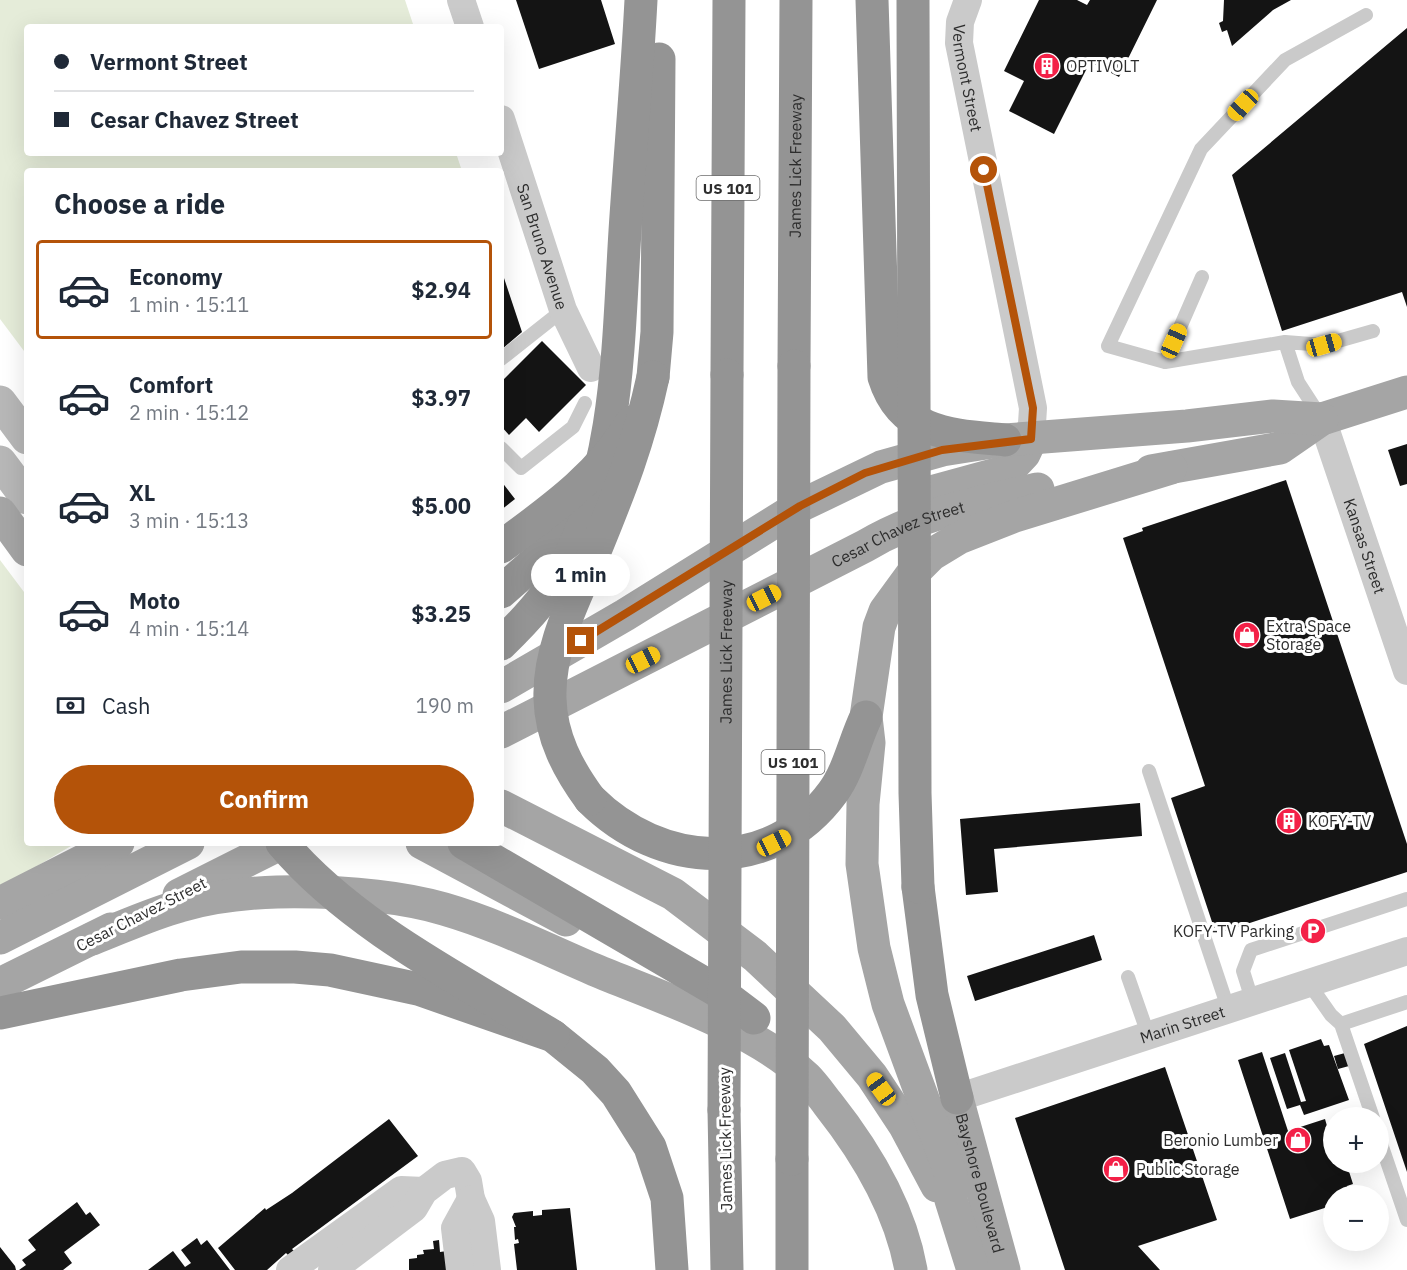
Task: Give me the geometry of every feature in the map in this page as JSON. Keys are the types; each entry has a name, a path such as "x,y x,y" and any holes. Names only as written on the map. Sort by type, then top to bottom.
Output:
{"highway":[{"path":"504,641 535,608 564,568 584,522 598,476 612,407 617,363 641,0"},
{"path":"660,0 657,326 653,377 635,451 565,624 551,674 550,706 558,744 571,772 590,799 613,820 660,844 711,853 760,848 788,836 825,802 842,779 866,717"},
{"name":"James Lick Freeway","path":"727,1270 724,1110 729,0"},
{"name":"James Lick Freeway","path":"792,1270 796,0"},
{"path":"872,0 884,377 894,401 918,423 947,433 1018,439"},
{"path":"914,0 915,792 918,887 932,995 957,1098"},
{"path":"504,545 552,510 594,474 631,423 653,377"},
{"path":"504,589 543,555 575,516 598,476"},
{"path":"285,846 334,897 408,948 553,1036 596,1070 616,1093 644,1137 660,1172 667,1198 672,1270"},
{"path":"469,846 594,928 721,993 754,1018"},
{"path":"0,1013 181,975 241,967 295,967 330,970 418,989 553,1036"}],"main road":[{"name":"Cesar Chavez Street","path":"504,730 865,546 892,530 957,507 1049,487 1280,448 1322,419 1407,392"},
{"path":"0,402 24,434"},
{"name":"Cesar Chavez Street","path":"504,685 625,615 834,487 881,467 920,455 1018,439 1187,426 1273,416 1322,419"},
{"path":"865,546 883,515 915,498 1008,471 1024,454 1018,439"},
{"path":"0,462 24,494"},
{"path":"973,1270 951,1200 951,1175 888,1004 874,948 862,864 863,804 869,743 866,717 879,627 885,611 912,574 931,555 959,538 1015,516 1172,468"},
{"path":"0,513 24,546"},
{"path":"504,808 673,894 755,956 825,1021 865,1068 905,1126 933,1182 951,1200"},
{"path":"0,903 111,846"},
{"path":"0,938 182,846"},
{"name":"Cesar Chavez Street","path":"0,984 276,846"},
{"path":"428,846 594,928"},
{"path":"92,939 180,905 277,892 384,897 444,909 489,925 728,1027 772,1052 806,1077 839,1118"},
{"path":"754,1018 784,1043 815,1078 879,1179 896,1219 911,1270"},
{"name":"Bayshore Boulevard","path":"957,1098 1004,1270"}],"street":[{"path":"461,0 469,24"},
{"name":"Vermont Street","path":"968,0 960,22 959,43 1033,408 1018,439"},
{"name":"San Bruno Avenue","path":"504,128 563,310 591,368"},
{"name":"Kansas Street","path":"1322,419 1407,671"},
{"name":"Marin Street","path":"957,1098 1310,985 1407,951"},
{"path":"332,1270 414,1208 424,1191 445,1175 462,1171 468,1181 471,1199 481,1221 487,1270"},
{"path":"290,1270 401,1191 424,1191"},
{"path":"460,1270 455,1228 471,1199"}],"lane":[{"path":"1366,15 1285,60 1201,149 1108,346 1165,362 1285,342 1324,345 1373,331"},
{"path":"1165,362 1202,277"},
{"path":"504,357 563,310"},
{"path":"1285,342 1298,382 1322,419"},
{"path":"504,451 521,468 573,427 585,403"},
{"path":"1149,771 1241,1007"},
{"path":"1241,1007 1243,970 1251,950 1407,898"},
{"path":"1128,977 1149,1037"},
{"path":"1310,985 1331,1015 1341,1024 1368,1107"},
{"path":"1341,1024 1407,1002"},
{"path":"1389,1167 1407,1220"}],"green space":[{"path":"0,0 405,0 413,24 24,24 24,156 457,156 461,168 24,168 24,351 0,319"},
{"path":"0,560 24,592 24,846 71,846 0,888"}],"building":[{"path":"516,0 601,0 615,44 539,69"},
{"name":"OPTIVOLT","path":"1039,0 1077,0 1087,5 1090,0 1157,0 1119,77 1090,62 1054,134 1009,111 1024,81 1004,71"},
{"path":"1224,0 1291,0 1273,10 1232,46 1227,30 1222,32 1219,23 1223,21"},
{"path":"1407,28 1407,307 1402,292 1282,331 1232,175"},
{"path":"504,278 522,332 504,347"},
{"path":"542,341 586,385 539,432 526,418 509,435 504,429 504,379"},
{"path":"1407,444 1407,484 1400,486 1388,450"},
{"name":"Extra Space Storage","path":"1286,480 1407,844 1407,872 1216,934 1171,798 1205,786 1123,538 1143,531 1142,528"},
{"path":"504,485 515,499 504,508"},
{"path":"1140,803 1142,836 994,849 998,892 966,895 960,819"},
{"path":"1094,935 1102,960 975,1001 967,976"},
{"path":"1407,1026 1407,1172 1389,1118 1389,1107 1385,1107 1364,1044"},
{"path":"1321,1039 1324,1046 1329,1045 1349,1100 1304,1115 1300,1105 1287,1109 1270,1058 1285,1053 1301,1102 1306,1101 1289,1050"},
{"path":"1262,1052 1288,1131 1323,1120 1323,1173 1350,1173 1353,1184 1323,1185 1323,1208 1290,1219 1238,1060"},
{"path":"1345,1053 1349,1066 1338,1069 1334,1056"},
{"name":"Public Storage","path":"1165,1067 1217,1220 1138,1246 1160,1270 1065,1270 1015,1118"},
{"path":"389,1119 418,1156 292,1249 294,1251 288,1255 286,1253 267,1270 235,1270 218,1248 265,1208 266,1210 292,1193"},
{"path":"77,1202 86,1215 90,1212 100,1225 64,1252 72,1263 63,1270 19,1270 26,1265 22,1260 36,1250 28,1240"},
{"path":"570,1208 577,1270 517,1270 514,1244 519,1243 518,1239 515,1240 514,1227 516,1227 512,1217 514,1213 533,1211 533,1216 542,1215 542,1210"},
{"path":"197,1238 201,1245 207,1240 230,1270 148,1270 173,1251 185,1267 191,1263 181,1250"},
{"path":"439,1240 440,1252 447,1251 448,1270 409,1270 409,1259 424,1254 423,1250 434,1249 433,1241"},
{"path":"0,1247 15,1266 16,1270 0,1270"}],"place":[{"name":"OPTIVOLT","path":"1047,66"},
{"name":"Extra Space Storage","path":"1247,635"},
{"name":"KOFY-TV","path":"1289,821"},
{"name":"KOFY-TV Parking","path":"1313,931"},
{"name":"Beronio Lumber","path":"1298,1140"},
{"name":"Public Storage","path":"1116,1169"}],"route":[{"path":"581,641 669,589 800,506 865,473 942,450 1005,440 1031,439 1033,408 984,170"}]}
